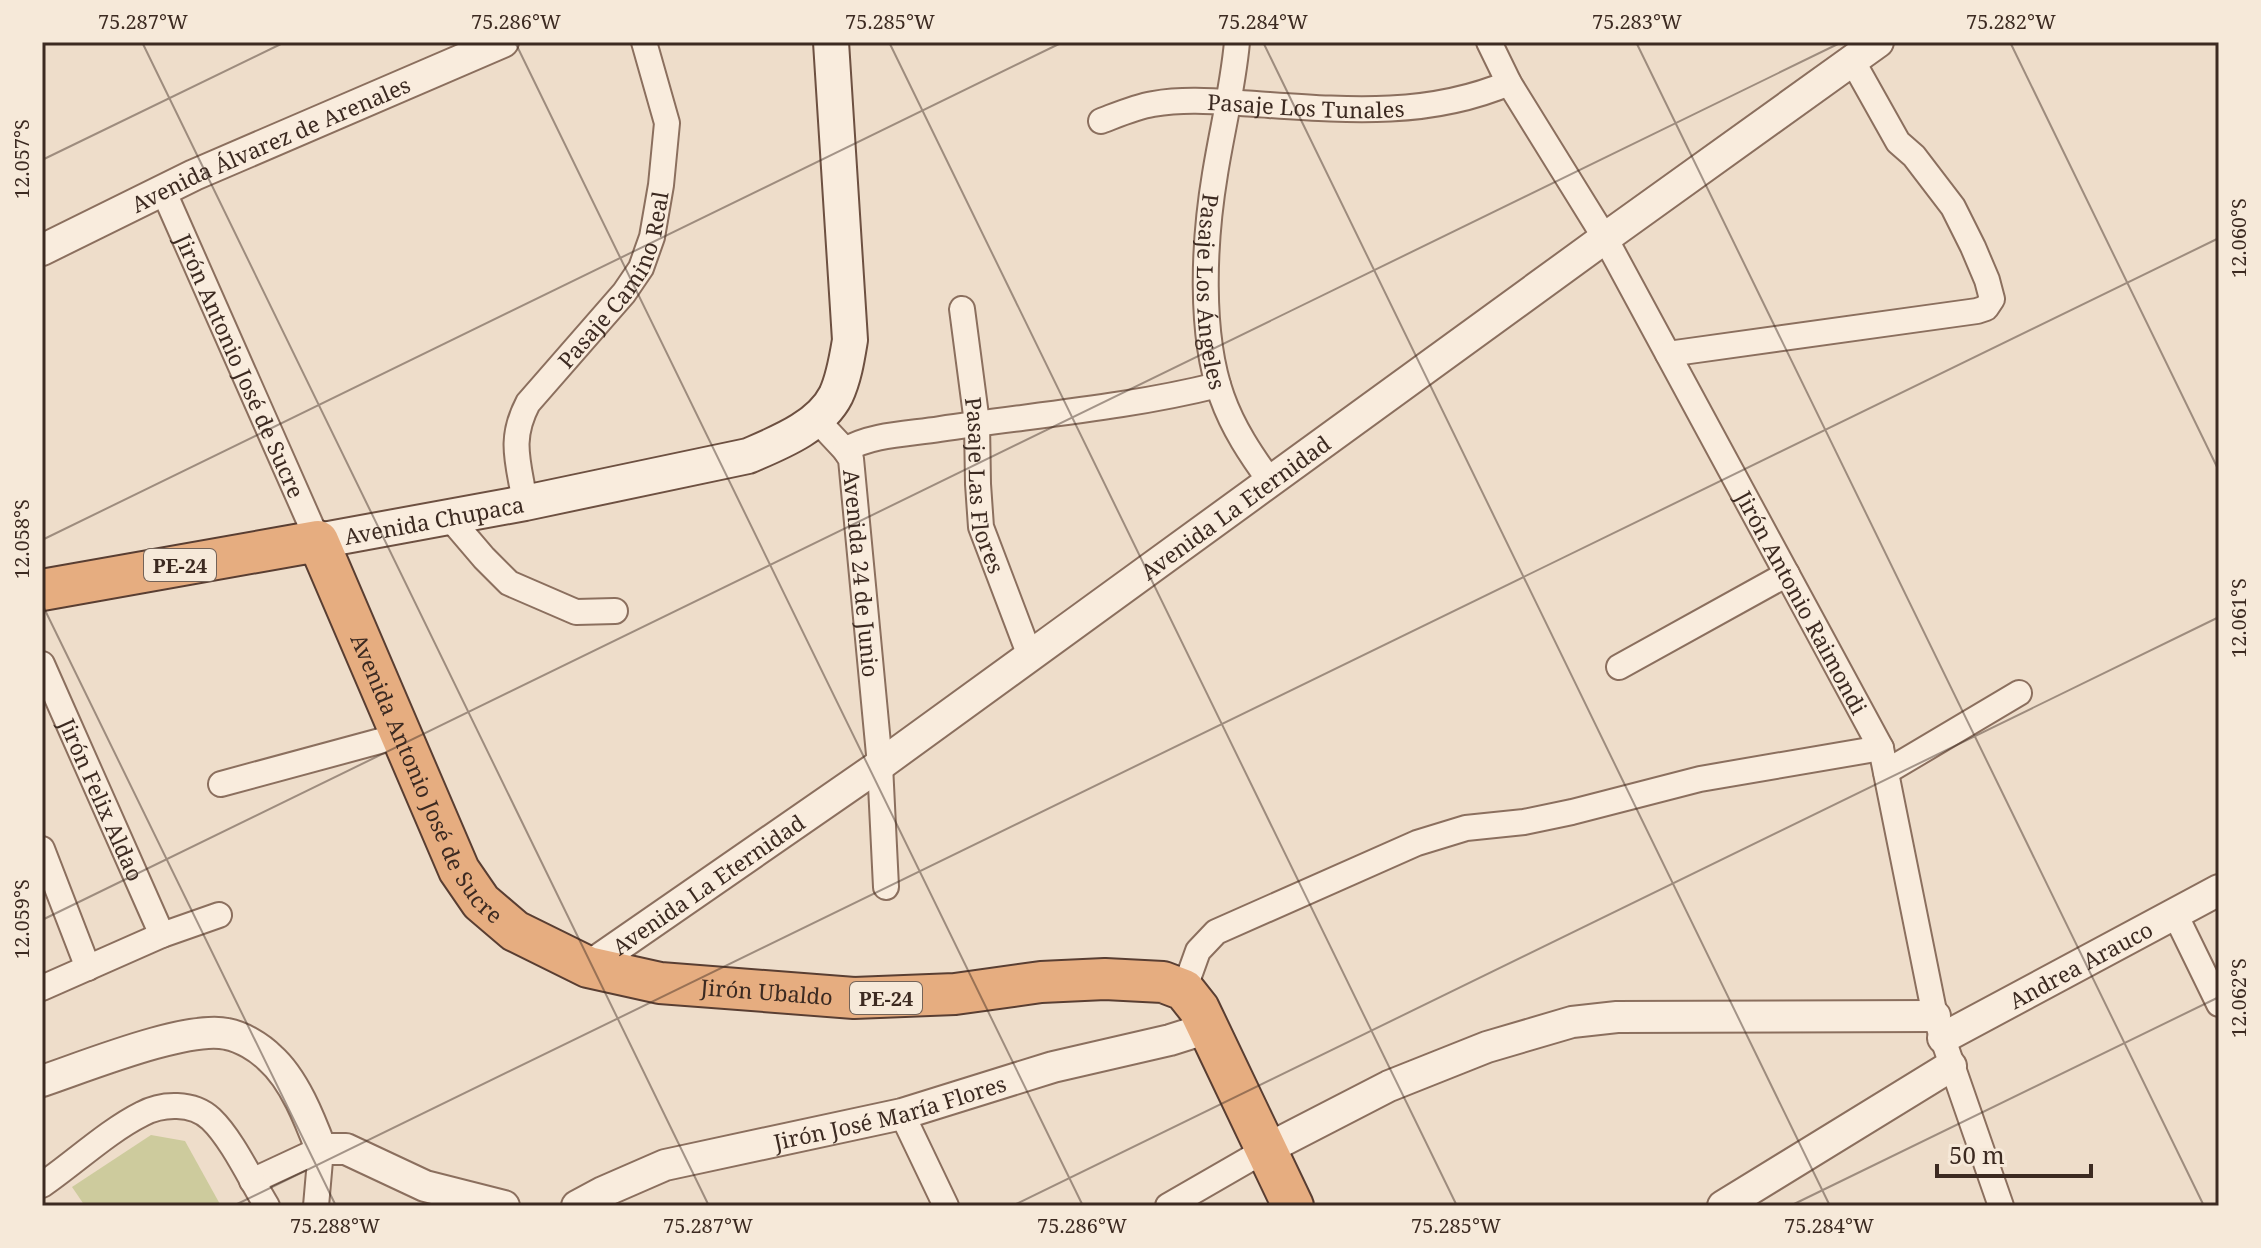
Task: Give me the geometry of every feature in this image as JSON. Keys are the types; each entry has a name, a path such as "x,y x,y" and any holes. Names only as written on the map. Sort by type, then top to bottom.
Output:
{"highway":[{"name":"Avenida Chupaca","path":"42,590 318,541"},
{"name":"Avenida Antonio José de Sucre","path":"318,541 459,870 481,902 515,931 588,967"},
{"name":"Jirón Ubaldo","path":"588,967 660,983 854,998 955,994 1041,982 1105,979 1163,982 1184,990"},
{"path":"1184,990 1199,1009 1293,1206"}],"main road":[{"path":"816,419 835,397 850,340 831,42"},
{"name":"Avenida Chupaca","path":"318,541 525,503 748,456 782,442 816,419"}],"street":[{"name":"Avenida Álvarez de Arenales","path":"42,250 194,175 503,42"},
{"name":"Pasaje Camino Real","path":"525,503 515,440 518,422 528,403 624,293 641,268 652,237 667,123 644,42"},
{"name":"Pasaje Los Ángeles","path":"1237,42 1214,178 1207,261 1208,334 1218,385 1228,412 1240,437 1270,481"},
{"name":"Jirón Antonio Raimondi","path":"1489,42 1509,83 1605,238 1881,748 1943,1040 2001,1206"},
{"name":"Avenida La Eternidad","path":"588,967 880,765 1878,42"},
{"path":"1668,354 1977,311 1986,308 1992,299 1987,280 1953,207 1914,156 1898,142 1852,60"},
{"name":"Pasaje Los Tunales","path":"1101,121 1150,104 1184,101 1387,110 1418,108 1462,100 1509,83"},
{"name":"Jirón Antonio José de Sucre","path":"163,190 318,541"},
{"name":"Pasaje Las Flores","path":"962,309 977,423 981,527 1030,656"},
{"path":"845,450 866,440 1138,403 1218,385"},
{"name":"Avenida 24 de Junio","path":"816,419 851,459 880,765 886,887"},
{"path":"449,517 509,583 576,612 615,611"},
{"path":"1619,667 1787,574"},
{"name":"Jirón Felix Aldao","path":"42,664 162,935"},
{"path":"1886,772 2019,693"},
{"path":"221,784 402,735"},
{"path":"1184,990 1198,951 1216,932 1417,843 1466,828 1524,822 1572,812 1700,779 1881,748"},
{"path":"42,849 88,968"},
{"name":"Andrea Arauco","path":"1723,1206 1943,1040 2219,890"},
{"path":"2175,914 2219,1004"},
{"path":"42,988 162,935 219,915"},
{"path":"1168,1206 1267,1149 1389,1086 1487,1047 1572,1022 1617,1017 1943,1040"},
{"name":"Jirón José María Flores","path":"597,1201 665,1165 902,1114 1053,1067 1208,1028"},
{"path":"42,1081 154,1044 201,1033 227,1034 248,1042 270,1057 285,1074 311,1123 321,1149 316,1206"},
{"path":"42,1185 144,1113 174,1105 193,1108 210,1117 267,1206"},
{"path":"902,1114 946,1206"},
{"path":"252,1181 321,1149 346,1149 425,1186 504,1206"}],"shaded area":[{"path":"151,1135 185,1141 221,1206 85,1206 72,1187"}]}
